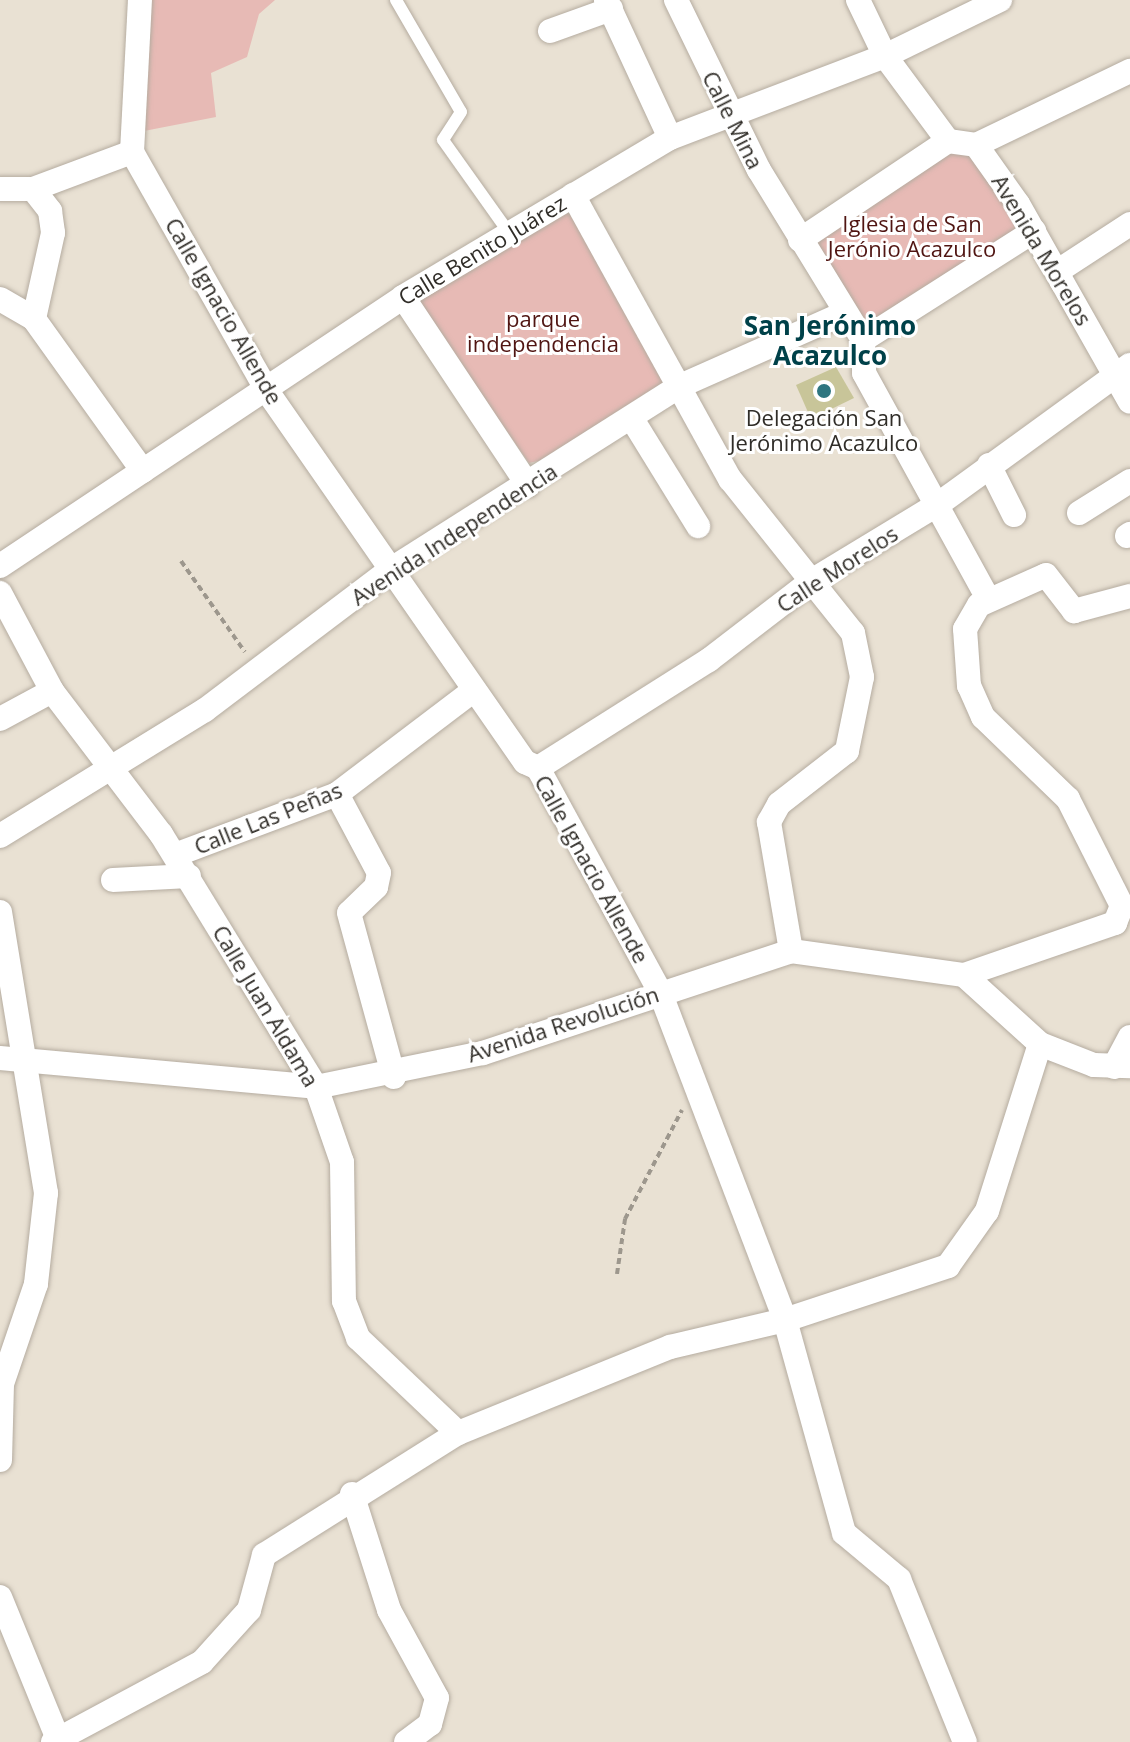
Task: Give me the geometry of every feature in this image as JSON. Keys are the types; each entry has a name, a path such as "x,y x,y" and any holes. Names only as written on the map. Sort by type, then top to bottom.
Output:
{"street":[{"path":"0,189 33,189 132,152 140,0"},
{"path":"858,0 885,56 948,141"},
{"name":"Calle Benito Juárez","path":"0,566 267,391 403,297 670,138 728,110 885,56 1000,0"},
{"name":"Calle Mina","path":"683,2 728,110 799,238 863,340"},
{"path":"550,31 608,4 670,138"},
{"path":"799,238 948,141 976,145 1130,71"},
{"name":"Avenida Morelos","path":"976,145 1121,369 1130,402"},
{"name":"Calle Ignacio Allende","path":"132,152 267,391 525,762 538,768 660,992 785,1320 844,1533 890,1567 908,1598 965,1742"},
{"path":"33,189 50,211 53,233 34,319"},
{"path":"573,195 730,479 853,633 862,677 847,751 779,804 769,822 791,951"},
{"path":"1058,271 1130,224"},
{"path":"1034,231 863,340 864,373 940,503 989,600 1041,576 1055,580 1074,611 1130,596"},
{"path":"403,297 528,485"},
{"path":"0,299 34,319 143,471"},
{"name":"Avenida Independencia","path":"0,836 117,768 258,670 393,568 680,386 845,313"},
{"name":"Calle Morelos","path":"538,768 709,660 813,580 940,503 1121,369"},
{"path":"632,419 698,526"},
{"path":"989,465 1014,515"},
{"path":"1079,513 1130,481"},
{"name":"Calle Juan Aldama","path":"0,593 52,691 117,768 189,876 316,1087 342,1162 348,1317 371,1355 458,1433"},
{"name":"Avenida Revolución","path":"0,1058 27,1057 316,1087 394,1077 791,951 964,975 1115,923 1122,906 1068,799 999,736 969,686 965,629 989,600"},
{"name":"Calle Las Peñas","path":"175,855 337,794 474,690"},
{"path":"0,719 52,691"},
{"path":"337,794 379,873 376,887 349,913 394,1077"},
{"path":"113,880 189,876"},
{"path":"0,912 43,1150 44,1228 36,1284 2,1370 0,1460"},
{"path":"964,975 1040,1044 1122,1067 1130,1037"},
{"path":"0,1597 56,1740 215,1651 249,1610 259,1561 352,1494 458,1433 670,1347 785,1320 910,1284 963,1250 987,1211 1040,1044"},
{"path":"352,1494 389,1610 437,1698 430,1724 406,1742"}],"lane":[{"path":"396,0 461,112 443,140 509,233"}],"path":[{"path":"181,561 258,670"},
{"path":"617,1274 625,1219 668,1148 683,1096"}],"green space":[{"path":"145,0 275,0 259,14 247,57 211,73 216,117 144,131"},
{"name":"Iglesia de San Jerónio Acazulco","path":"949,148 970,155 1027,223 866,332 803,243"},
{"name":"parque independencia","path":"571,209 675,383 565,455 529,463 416,301"}],"building":[{"name":"Delegación San Jerónimo Acazulco","path":"836,367 854,398 811,419 796,385"}],"place":[{"name":"Delegación San Jerónimo Acazulco","path":"824,391"}],"district":[{"name":"San Jerónimo Acazulco","path":"830,341"}]}
